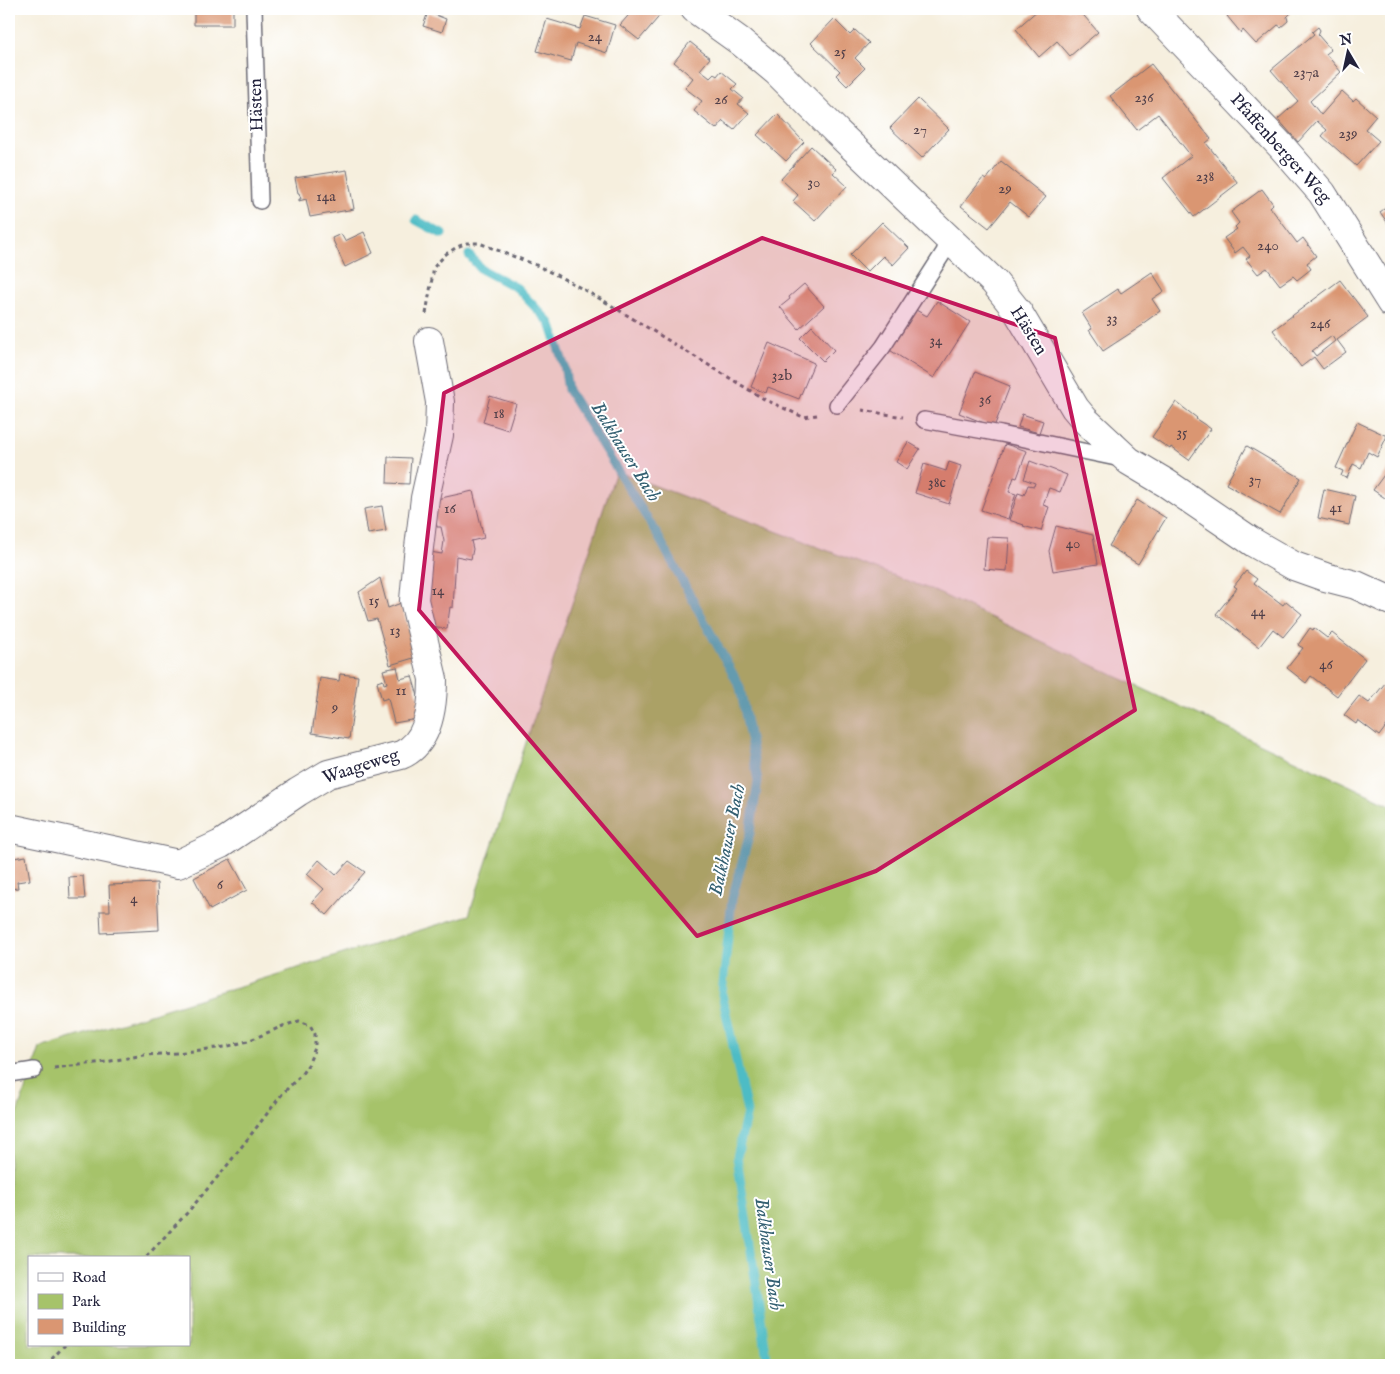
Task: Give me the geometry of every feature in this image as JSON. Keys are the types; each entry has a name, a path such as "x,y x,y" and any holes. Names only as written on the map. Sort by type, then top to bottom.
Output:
{"street":[{"name":"Hästen","path":"695,9 741,42 777,72 994,282 1018,312 1075,408 1085,420 1129,461 1166,483 1254,543 1294,566 1356,586 1391,601"},
{"name":"Pfaffenberger Weg","path":"1150,9 1281,146 1322,193 1391,303"},
{"name":"Waageweg","path":"9,828 178,864 221,844 328,774 401,755 417,743 429,719 433,690 431,672 414,600 425,498 439,435 440,402 429,341"}],"lane":[{"name":"Hästen","path":"254,9 260,201"},
{"path":"837,405 883,347 951,241"},
{"path":"924,420 1129,461"},
{"path":"9,1074 34,1070"}],"path":[{"path":"429,341 426,315 434,267 446,254 457,247 467,243 479,243 536,265 568,281 764,399 804,417 831,411 837,405 924,420"},
{"path":"34,1070 104,1062 144,1055 225,1047 248,1041 299,1021 310,1026 315,1034 315,1048 308,1066 283,1093 226,1167 187,1213 147,1256"},
{"path":"46,1365 64,1346"}],"highlighted area":[{"path":"762,238 1055,338 1135,710 876,871 697,936 419,610 444,393"}],"green space":[{"path":"616,471 932,590 1391,805 1391,1365 9,1365 9,1136 40,1048 469,915"}],"building":[{"path":"194,9 233,9 233,25 194,25"},
{"path":"634,9 659,9 663,12 639,40 620,25"},
{"path":"1039,9 1078,9 1098,32 1070,56 1057,41 1039,57 1016,29"},
{"path":"1236,9 1287,9 1291,13 1287,17 1288,21 1281,27 1278,25 1256,44 1243,30 1241,33 1227,16"},
{"path":"428,12 446,19 442,32 423,26"},
{"path":"585,16 615,25 607,53 576,43 571,61 537,51 547,19 580,29"},
{"path":"834,19 850,35 855,30 869,43 855,58 865,68 847,86 836,75 840,71 811,43"},
{"path":"1318,27 1320,30 1318,35 1331,50 1326,54 1341,72 1310,101 1321,115 1342,91 1353,101 1356,98 1376,116 1365,129 1379,141 1356,166 1322,136 1327,130 1317,121 1298,142 1278,119 1298,101 1271,70 1314,34 1312,32"},
{"path":"690,42 710,58 700,70 710,78 714,74 717,76 721,71 737,84 732,89 743,98 738,104 749,113 734,130 723,121 716,129 694,111 702,101 685,88 693,78 674,62"},
{"path":"1151,64 1211,139 1206,143 1238,183 1194,217 1163,178 1191,156 1158,114 1137,130 1110,96"},
{"path":"918,99 949,129 922,158 890,128"},
{"path":"777,114 804,142 786,161 757,135"},
{"path":"811,146 836,169 833,173 847,186 815,221 793,201 798,195 781,179"},
{"path":"1001,161 1046,197 1029,217 1010,202 989,228 961,206 983,178 986,180"},
{"path":"347,170 354,209 310,217 306,199 299,201 301,199 295,178"},
{"path":"1262,189 1273,204 1270,207 1297,243 1303,238 1316,256 1307,263 1311,269 1297,280 1293,276 1280,285 1267,268 1258,274 1246,259 1250,256 1243,247 1235,253 1224,238 1237,229 1235,227 1239,223 1231,212"},
{"path":"1391,204 1391,228 1380,212"},
{"path":"882,222 909,248 893,265 883,256 867,272 850,255"},
{"path":"364,232 373,253 345,267 332,238 341,234 345,241"},
{"path":"1152,272 1164,291 1152,299 1160,311 1143,325 1103,351 1089,330 1092,329 1082,313 1118,289 1121,293"},
{"path":"1340,280 1368,317 1337,340 1346,352 1323,369 1314,357 1301,367 1273,330","holes":["1332,336 1335,341 1316,356 1312,351"]},
{"path":"804,284 824,306 799,329 780,307"},
{"path":"937,301 970,322 934,378 888,349 914,309 927,316"},
{"path":"812,326 834,350 823,361 800,338"},
{"path":"769,343 814,363 799,399 768,387 766,393 751,387"},
{"path":"975,372 1010,386 994,427 959,413"},
{"path":"490,396 516,404 508,430 483,422"},
{"path":"1176,402 1211,429 1189,460 1171,447 1170,449 1152,437"},
{"path":"1022,414 1043,421 1039,433 1018,427"},
{"path":"1357,422 1387,436 1377,457 1368,452 1361,468 1353,464 1347,478 1341,476 1343,471 1336,468"},
{"path":"908,442 920,449 907,469 896,462"},
{"path":"1005,444 1027,451 1017,478 1014,477 1009,492 1016,494 1008,519 981,510"},
{"path":"1247,446 1301,478 1280,514 1226,484"},
{"path":"388,457 411,458 409,484 387,483"},
{"path":"1030,461 1067,475 1060,492 1049,488 1043,505 1049,507 1041,531 1009,520 1018,493 1024,495 1028,485 1034,486 1035,483 1024,479"},
{"path":"949,462 961,466 949,504 915,493 924,464 946,471"},
{"path":"1389,468 1391,470 1391,502 1373,490"},
{"path":"1324,489 1355,496 1349,525 1318,518"},
{"path":"473,491 484,538 471,541 473,549 471,559 456,556 453,608 450,607 447,629 428,627 424,551 442,554 444,541 441,527 437,527 432,500"},
{"path":"1137,500 1166,518 1138,564 1109,546"},
{"path":"382,506 386,531 368,534 364,509"},
{"path":"1386,520 1391,520 1391,553 1389,553"},
{"path":"1056,526 1093,535 1098,564 1053,571 1049,551"},
{"path":"987,537 1009,538 1007,571 984,569"},
{"path":"1246,571 1257,579 1254,583 1283,605 1286,601 1302,614 1283,637 1273,629 1259,647 1216,614 1237,588 1234,586"},
{"path":"380,578 388,608 401,603 417,657 390,665 377,619 368,621 359,592"},
{"path":"1310,628 1313,630 1314,628 1327,638 1332,633 1365,659 1337,696 1311,676 1306,683 1287,668 1303,648 1298,645"},
{"path":"397,667 400,679 412,676 420,703 417,719 394,723 388,698 382,700 377,682 383,680 384,684 387,683 383,670"},
{"path":"340,674 358,676 349,739 312,733 320,678 339,681"},
{"path":"1390,677 1391,720 1379,736 1358,720 1356,724 1344,715 1359,696 1369,703"},
{"path":"13,854 14,858 26,856 30,880 17,882 18,888 9,889 9,855"},
{"path":"230,859 247,890 210,910 194,878"},
{"path":"319,860 336,875 349,861 365,872 327,915 312,902 324,889 307,874"},
{"path":"83,876 85,899 70,899 69,877"},
{"path":"157,883 159,930 101,933 100,911 110,911 109,885"}],"waterway":[{"name":"Balkhauser Bach","path":"416,220 442,234"},
{"name":"Balkhauser Bach","path":"469,255 481,269 517,288 550,323 564,365 568,390 658,536 740,687 758,781 750,833 732,899 722,994 747,1112 737,1157 768,1365"}]}
